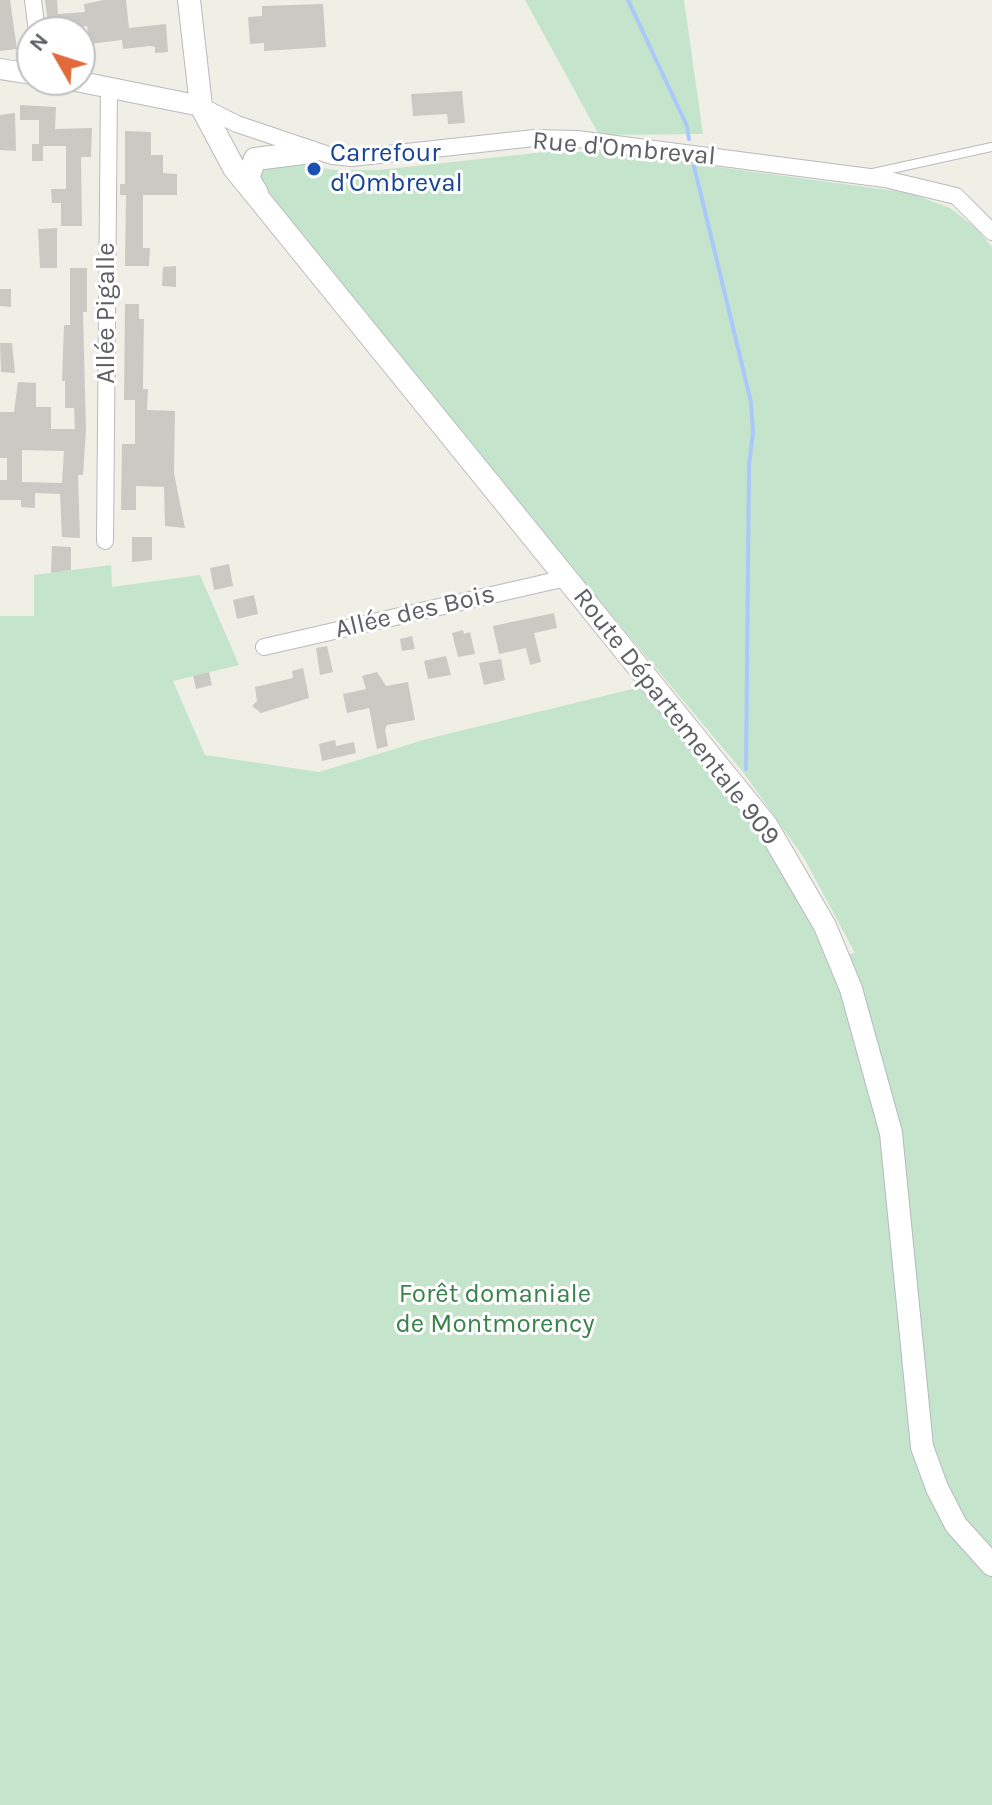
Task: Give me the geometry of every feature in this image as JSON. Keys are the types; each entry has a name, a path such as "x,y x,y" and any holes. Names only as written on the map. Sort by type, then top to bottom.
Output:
{"main road":[{"name":"Route Départementale 909","path":"189,0 201,106 234,168 271,218 767,826 839,955 891,1133 922,1447 937,1488 956,1525 992,1565"},
{"path":"271,218 248,178 255,159 311,152"}],"street":[{"path":"96,84 201,106"},
{"name":"Allée Pigalle","path":"105,541 109,86"},
{"name":"Rue d'Ombreval","path":"201,106 237,124 311,152 352,158 534,138 577,139 861,176 948,192 964,201 992,232"},
{"name":"Allée des Bois","path":"264,647 566,578"}],"lane":[{"path":"861,176 992,147"}],"green space":[{"path":"525,0 684,0 703,134 599,135"},
{"name":"Forêt domaniale de Montmorency","path":"545,152 607,152 910,193 950,208 977,229 992,247 992,1805 0,1805 0,616 34,616 34,575 111,565 112,587 200,575 239,665 173,681 205,755 319,772 427,739 661,682 839,955 855,953 804,858 743,772 450,422 256,176 271,160 335,170 379,170"}],"building":[{"path":"0,0 10,0 16,49 0,51"},
{"path":"45,0 57,0 58,14 85,12 84,4 126,0 129,28 166,24 168,52 155,53 155,47 150,46 123,49 122,40 96,43 96,16 47,16"},
{"path":"323,4 326,47 264,51 264,43 250,44 248,17 262,16 262,6"},
{"path":"462,91 465,123 448,124 447,114 413,116 411,94"},
{"path":"20,105 56,107 55,129 92,128 91,157 81,157 82,226 61,226 61,203 52,203 51,189 66,189 66,146 43,146 43,161 32,161 32,144 39,144 39,120 20,120"},
{"path":"15,113 16,151 0,150 0,115"},
{"path":"125,131 151,132 151,155 163,155 163,173 177,174 177,195 143,195 143,248 150,248 149,266 125,266 126,195 120,195 120,184 125,184"},
{"path":"57,228 57,268 40,268 38,229"},
{"path":"176,266 176,287 162,286 163,267"},
{"path":"70,268 87,268 87,312 83,312 86,430 83,475 78,475 80,538 62,537 60,494 35,493 35,508 21,507 21,500 0,500 0,480 7,480 7,458 0,458 0,412 14,412 18,382 36,383 36,407 51,407 51,429 75,429 74,408 65,408 65,381 62,381 64,325 70,325","holes":["22,450 64,451 62,483 22,482"]},
{"path":"0,289 11,289 11,307 0,306"},
{"path":"125,304 139,304 139,319 144,319 143,389 148,389 147,410 175,411 174,473 185,528 165,526 164,487 136,486 136,510 121,510 122,444 135,444 135,400 124,400"},
{"path":"0,343 12,343 15,373 1,372"},
{"path":"132,537 152,537 152,560 132,562"},
{"path":"52,546 71,547 71,570 51,573"},
{"path":"229,564 233,586 214,590 210,568"},
{"path":"254,595 258,614 237,619 233,600"},
{"path":"554,613 557,628 534,633 541,662 530,665 526,648 499,654 493,626"},
{"path":"463,630 464,634 470,632 475,654 458,657 452,633"},
{"path":"412,636 415,649 402,651 400,639"},
{"path":"327,646 333,672 320,675 316,648"},
{"path":"446,656 451,675 428,679 424,661"},
{"path":"501,659 505,680 484,685 479,663"},
{"path":"303,668 309,698 261,713 252,706 257,701 255,687 293,678 292,671"},
{"path":"209,672 212,685 196,689 193,676"},
{"path":"377,672 386,686 408,682 415,720 387,725 388,746 377,749 369,708 347,713 343,694 366,689 362,676"},
{"path":"335,740 336,746 354,742 356,753 322,761 319,744"}],"waterway":[{"path":"628,0 687,126 689,139"},
{"path":"694,166 751,402 753,433 749,465 746,769"}],"place":[{"name":"Carrefour d'Ombreval","path":"314,169"}]}
